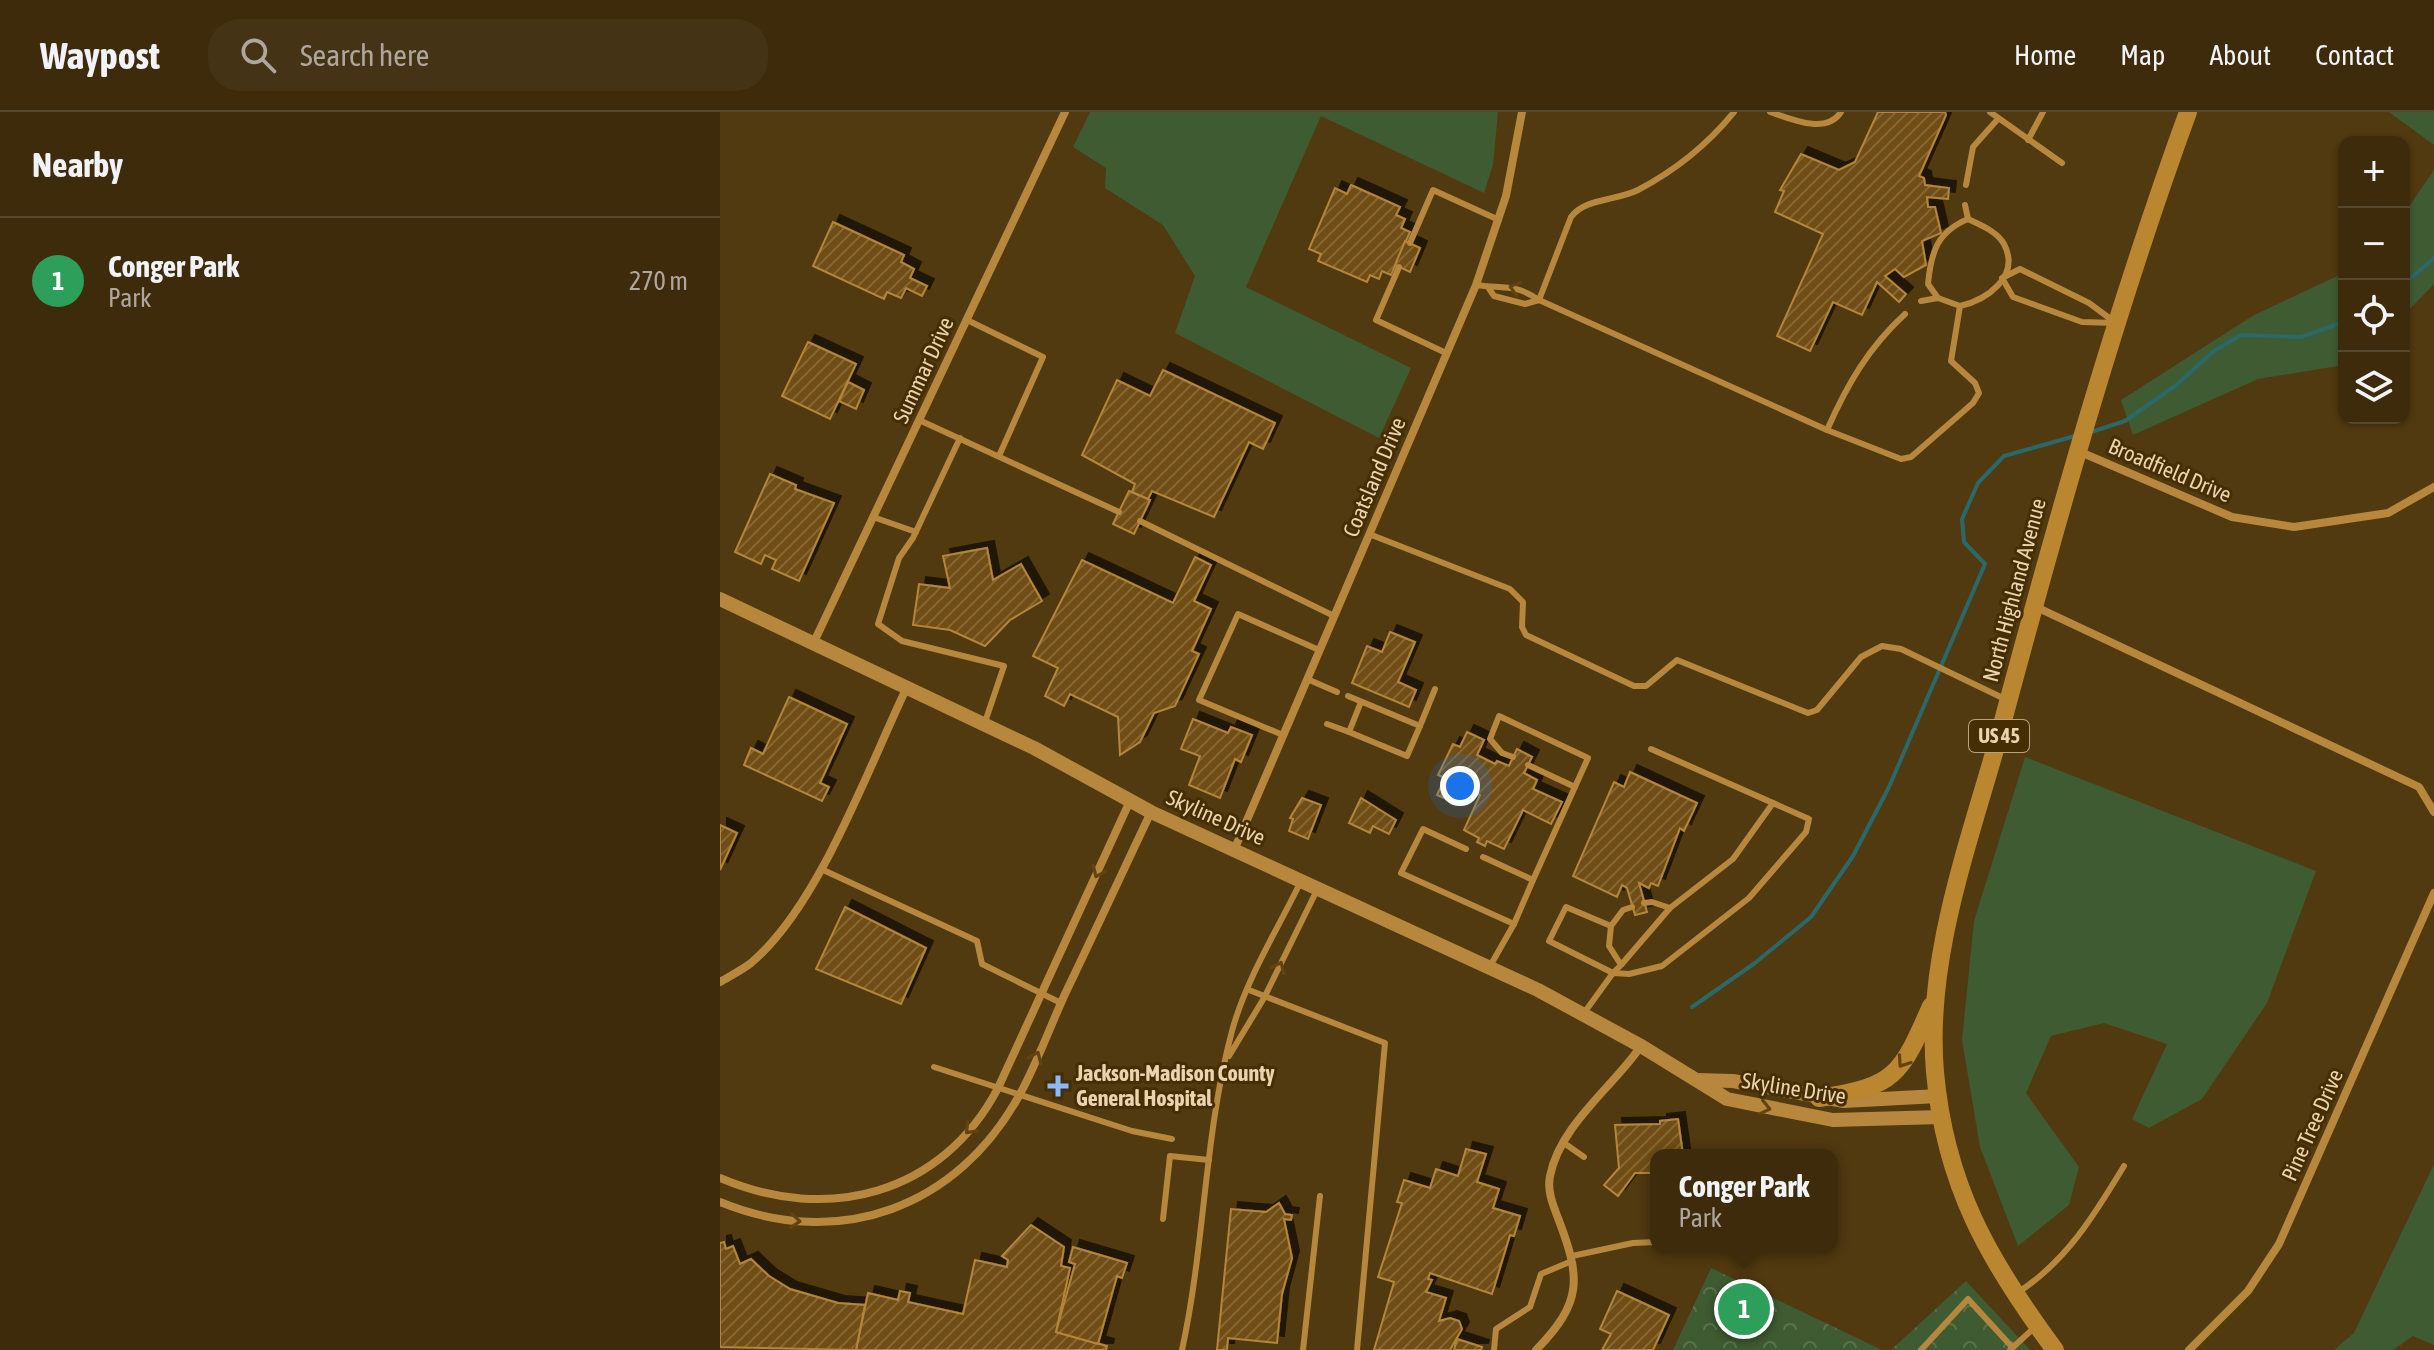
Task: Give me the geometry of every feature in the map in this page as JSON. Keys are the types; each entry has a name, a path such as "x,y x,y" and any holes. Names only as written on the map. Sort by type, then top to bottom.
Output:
{"main road":[{"name":"North Highland Avenue","path":"2055,1350 2014,1295 1976,1229 1962,1193 1938,1096 1934,1047 1936,992 1955,895 2078,451 2135,256 2188,112"},
{"path":"1819,1098 1860,1092 1886,1081 1901,1069 1936,992"}],"street":[{"name":"Summar Drive","path":"813,644 1065,112"},
{"name":"Coatsland Drive","path":"1235,848 1476,285 1499,220 1522,112"},
{"name":"Broadfield Drive","path":"2078,451 2232,517 2294,527 2388,513 2434,487"},
{"name":"Skyline Drive","path":"720,599 1034,748 1151,812 1235,848 1584,1013 1727,1099 1833,1120 1941,1117"},
{"path":"2034,606 2419,787 2434,812"},
{"path":"720,982 751,963 785,926 820,868 907,686"},
{"path":"720,1178 782,1198 831,1201 872,1193 912,1177 952,1147 975,1124 998,1088 1130,801"},
{"path":"720,1202 764,1218 785,1221 826,1224 875,1216 917,1201 971,1158 1020,1094 1151,812"},
{"name":"Pine Tree Drive","path":"2189,1350 2248,1291 2279,1244 2434,893"},
{"path":"1536,1350 1565,1316 1577,1279 1551,1201 1549,1178 1564,1143 1641,1046"},
{"name":"Skyline Drive","path":"1693,1079 1733,1081 1844,1101 1938,1096"}],"lane":[{"path":"1539,300 1571,217 1578,207 1633,192 1667,174 1719,130 1734,112"},
{"path":"1770,112 1822,125 1841,112"},
{"path":"1990,112 1997,120 2062,163"},
{"path":"2028,140 2043,112"},
{"path":"1966,185 1973,147 1997,120"},
{"path":"1410,243 1433,190 1499,220"},
{"path":"1965,205 1968,219"},
{"path":"1921,301 1938,298 1960,306 1983,300 1996,291 2007,263 2004,244 1990,230 1968,219 1949,227 1938,244 1928,284 1938,298"},
{"path":"1399,267 1376,320 1446,353"},
{"path":"2002,278 2020,269 2089,303 2116,323"},
{"path":"2002,278 2013,297 2082,322 2116,323"},
{"path":"1476,285 1488,287 1497,283 1527,292 1827,430 1901,459 1911,457 1973,403 1979,393 1975,383 1951,361 1960,306"},
{"path":"1488,287 1494,296 1525,304 1539,300"},
{"path":"1827,430 1849,382 1876,342 1905,314"},
{"path":"967,320 1043,357 999,456"},
{"path":"919,420 1119,512"},
{"path":"960,438 916,532 899,558 878,624 902,641 1004,666 984,725"},
{"path":"873,517 916,532"},
{"path":"1140,521 1334,616"},
{"path":"1369,534 1510,589 1523,602 1522,627 1526,635 1634,686 1646,686 1677,660 1808,713 1817,710 1861,657 1882,646 1901,649 2008,701"},
{"path":"1283,735 1199,700 1238,614 1319,650"},
{"path":"1307,679 1337,692"},
{"path":"1327,724 1407,756 1435,689"},
{"path":"1348,696 1420,726"},
{"path":"1349,732 1361,702"},
{"path":"1489,968 1514,924 1588,758 1499,716 1490,739 1502,753 1513,757"},
{"path":"1611,926 1566,907 1549,941 1613,973 1629,974 1662,966 1749,898 1806,832 1809,819 1651,749"},
{"path":"1528,765 1575,787"},
{"path":"1584,1013 1613,973 1670,908 1733,859 1773,803"},
{"path":"1466,849 1423,829 1401,873 1514,924"},
{"path":"1483,857 1533,880"},
{"path":"820,868 977,941 982,964 1061,1003"},
{"path":"1182,1350 1193,1304 1211,1132 1232,1031 1301,881"},
{"path":"1227,1059 1264,998 1317,888"},
{"path":"1644,903 1670,908"},
{"path":"1621,965 1609,946 1611,926 1623,910 1632,907"},
{"path":"1249,990 1385,1043 1357,1350"},
{"path":"934,1067 1132,1131 1172,1139"},
{"path":"1564,1143 1584,1157"},
{"path":"1163,1219 1170,1156 1209,1160"},
{"path":"2014,1295 2041,1278 2088,1226 2124,1166"},
{"path":"1303,1350 1320,1196"},
{"path":"1494,1350 1496,1329 1530,1307 1541,1274 1572,1258 1650,1243"},
{"path":"1921,1350 1968,1299 2011,1349 2037,1325"}],"green space":[{"path":"1090,112 1498,112 1493,165 1484,193 1321,116 1246,287 1411,368 1379,438 1175,333 1195,276 1163,225 1105,188 1106,168 1073,147"},
{"path":"2389,112 2434,112 2434,145"},
{"path":"2434,170 2434,284 2410,309 2410,208"},
{"path":"2338,276 2338,366 2258,379 2133,435 2121,400 2254,315"},
{"path":"2025,757 2316,871 2267,1003 2202,1099 2149,1128 2132,1119 2167,1044 2104,1023 2051,1036 2026,1093 2079,1167 2069,1205 2018,1246 1980,1147 1962,1040 1974,921"},
{"path":"2434,1164 2434,1345 2413,1336 2393,1350 2334,1350 2354,1333"},
{"path":"1711,1268 1882,1350 1673,1350"},
{"path":"1966,1281 2030,1350 1891,1350"}],"building":[{"path":"1878,112 1945,112 1919,176 1924,178 1925,185 1949,188 1948,199 1927,197 1928,207 1935,207 1941,233 1922,241 1926,265 1904,277 1895,269 1885,276 1906,294 1899,302 1877,282 1862,315 1833,302 1810,351 1777,336 1823,234 1775,212 1784,191 1780,190 1801,154 1839,170 1855,162"},
{"path":"1351,185 1400,207 1396,215 1405,219 1401,228 1410,232 1391,275 1382,271 1379,279 1370,275 1367,282 1318,261 1321,254 1309,249 1335,188 1347,194"},
{"path":"833,222 904,255 901,262 914,269 910,278 927,286 922,296 906,288 901,298 887,292 884,299 813,266"},
{"path":"1405,241 1420,248 1410,272 1395,265"},
{"path":"808,342 856,364 830,419 782,396"},
{"path":"1163,370 1275,423 1263,449 1249,442 1214,517 1152,491 1148,499 1132,492 1135,484 1082,455 1117,380 1150,396"},
{"path":"848,382 864,390 856,409 839,401"},
{"path":"770,474 796,485 795,489 834,503 799,581 772,569 776,560 765,555 761,564 735,552"},
{"path":"1129,491 1150,500 1134,534 1113,524"},
{"path":"987,548 993,580 1021,564 1042,601 1010,620 985,646 950,630 913,625 919,584 950,588 943,556"},
{"path":"1195,557 1211,565 1194,601 1211,609 1192,651 1199,654 1175,706 1154,713 1140,742 1120,755 1118,717 1070,694 1064,706 1045,696 1058,668 1033,656 1082,560 1173,603"},
{"path":"1390,632 1415,642 1398,682 1416,690 1409,707 1352,683 1367,646 1382,652"},
{"path":"789,697 847,724 820,783 829,787 822,801 744,765 751,748 763,754"},
{"path":"1193,719 1228,733 1231,727 1252,735 1241,762 1235,759 1220,798 1189,785 1200,756 1181,749"},
{"path":"1467,732 1484,740 1477,755 1495,764 1497,761 1509,766 1517,749 1532,757 1524,773 1537,780 1533,789 1562,802 1551,824 1523,810 1504,849 1487,841 1485,846 1477,842 1479,838 1464,830 1480,795 1462,787 1455,803 1437,795 1445,778 1438,775 1453,744 1460,747"},
{"path":"1630,772 1697,803 1684,831 1680,828 1658,886 1651,883 1649,888 1639,883 1647,912 1635,915 1627,888 1622,885 1617,897 1573,876 1614,782 1624,787"},
{"path":"1302,798 1321,805 1308,839 1289,831 1293,819 1290,818"},
{"path":"1361,798 1396,820 1389,834 1373,826 1370,833 1349,823"},
{"path":"720,825 737,833 720,870"},
{"path":"845,907 926,948 901,1004 816,969"},
{"path":"1678,1119 1682,1149 1650,1149 1650,1173 1635,1173 1618,1196 1604,1185 1619,1168 1615,1125 1660,1124 1660,1121"},
{"path":"1466,1149 1486,1154 1477,1182 1499,1189 1493,1208 1520,1216 1514,1236 1510,1235 1492,1294 1430,1273 1428,1279 1432,1280 1426,1292 1446,1298 1439,1321 1450,1318 1459,1321 1462,1329 1450,1350 1374,1350 1394,1282 1378,1277 1402,1203 1397,1202 1404,1180 1430,1188 1436,1169 1458,1176"},
{"path":"1279,1203 1285,1214 1292,1215 1291,1220 1284,1219 1292,1258 1282,1294 1277,1343 1228,1338 1227,1350 1217,1350 1231,1209 1266,1212"},
{"path":"1031,1225 1064,1247 1061,1266 1070,1268 1056,1332 1107,1346 1106,1350 856,1350 868,1293 898,1300 900,1291 910,1293 908,1302 963,1314 975,1260 1007,1267 1008,1260 1002,1256"},
{"path":"724,1242 726,1249 733,1246 740,1264 751,1259 769,1276 790,1289 838,1303 865,1305 856,1350 720,1347 720,1243"},
{"path":"1073,1247 1127,1263 1122,1278 1117,1276 1098,1344 1056,1332 1075,1264 1069,1262"},
{"path":"1617,1291 1669,1315 1653,1350 1602,1350 1611,1334 1600,1329"},
{"path":"1457,1339 1482,1347 1481,1350 1454,1350"}],"waterway":[{"path":"2409,280 2434,258"},
{"path":"2088,433 2125,421 2175,386 2214,351 2241,335 2301,337 2338,324"},
{"path":"1692,1007 1755,963 1811,917 1853,856 1889,787 1985,564 1964,542 1962,519 1978,483 2004,456 2075,436"}],"place":[{"name":"Jackson-Madison County General Hospital","path":"1058,1086"},
{"name":"Conger Park","path":"1744,1309"}]}
